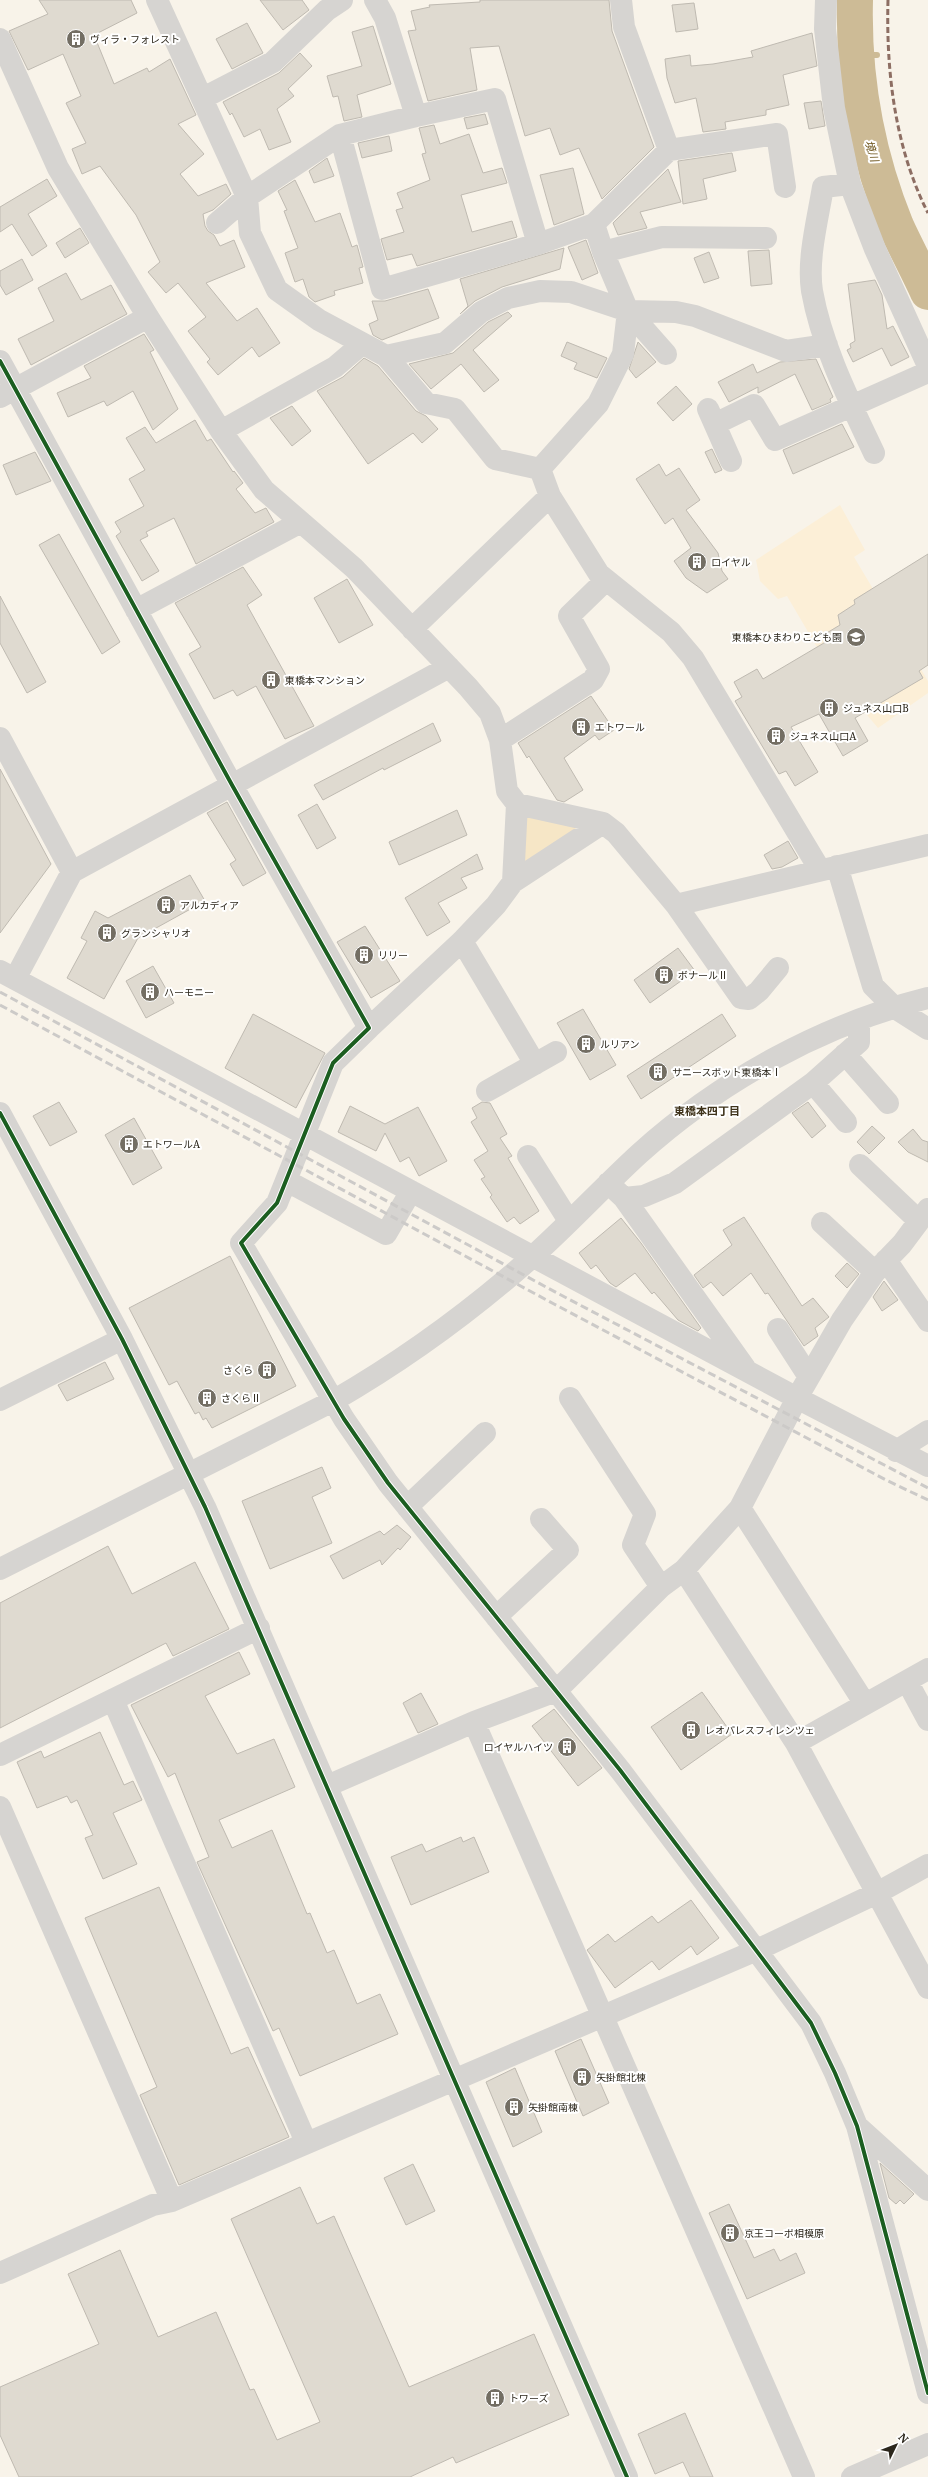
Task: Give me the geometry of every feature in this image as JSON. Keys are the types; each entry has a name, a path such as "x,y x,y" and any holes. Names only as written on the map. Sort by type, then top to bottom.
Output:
{"street":[{"path":"157,0 248,197 250,233 277,290 319,320 386,356 426,403 455,409 495,459 540,469"},
{"path":"203,98 273,62 327,10 342,0"},
{"path":"375,0 385,18 416,116"},
{"path":"621,0 624,27 669,150"},
{"path":"826,0 825,29 834,108 850,184 875,249 928,366"},
{"path":"0,39 58,168 148,317 221,431 256,481 354,568 449,667 490,713 500,740 507,791 517,804 603,823 616,833 676,905 741,998 749,999 759,991 778,968"},
{"path":"217,223 248,197 340,135 416,116 495,99 538,244"},
{"path":"340,135 382,289 538,244 594,224 669,150 777,134 785,187"},
{"path":"850,184 823,187 813,248 812,290 827,345 851,405 874,453"},
{"path":"594,224 603,252 628,310 666,354"},
{"path":"603,252 662,237 766,238"},
{"path":"386,356 445,342 488,309 508,298 540,291 571,292 628,310 676,312 695,316 786,351 827,345"},
{"path":"540,469 598,404 623,354 628,310"},
{"path":"7,393 148,317"},
{"path":"221,431 334,367 362,344"},
{"path":"0,361 7,393 136,610 232,785 369,1028"},
{"path":"731,461 711,416 754,404 775,440 928,372"},
{"path":"540,469 550,496 605,581 671,632 693,658 829,868 870,979 877,992 895,1008 928,1029"},
{"path":"412,629 550,496"},
{"path":"136,610 301,522"},
{"path":"500,740 593,680 599,669 569,616 605,581"},
{"path":"449,667 72,872 8,975 532,1257 896,1451 928,1466"},
{"path":"0,738 72,872"},
{"path":"513,882 517,804"},
{"path":"603,823 513,882 496,905 462,940 333,1063 277,1203 241,1243 333,1401 388,1483 620,1770 757,1950 810,2023 835,2073 857,2126 928,2393"},
{"path":"676,905 928,845"},
{"path":"462,940 535,1064"},
{"path":"0,1569 333,1401 383,1372 427,1342 532,1257 608,1182 669,1128 730,1085 799,1047 859,1020 928,998"},
{"path":"624,1198 644,1196 675,1183 813,1083 859,1042 859,1020"},
{"path":"487,1091 556,1052"},
{"path":"845,1054 888,1103"},
{"path":"813,1083 846,1122"},
{"path":"0,1113 122,1339 190,1474 259,1628 627,2477"},
{"path":"528,1156 568,1221"},
{"path":"327,1786 474,1722 556,1691 661,1587 684,1570 740,1508 797,1398 842,1320 880,1266 924,1215 860,1165"},
{"path":"287,1181 386,1234 411,1191"},
{"path":"608,1182 624,1198 748,1372"},
{"path":"822,1223 880,1266 928,1321"},
{"path":"778,1329 809,1377"},
{"path":"0,1400 122,1339"},
{"path":"570,1398 645,1514 632,1545 661,1587"},
{"path":"896,1451 928,1431"},
{"path":"407,1507 485,1433"},
{"path":"740,1508 865,1704"},
{"path":"496,1617 568,1550 541,1519"},
{"path":"684,1570 796,1743 928,1988"},
{"path":"0,1755 259,1628"},
{"path":"796,1743 928,1669"},
{"path":"907,1681 928,1720"},
{"path":"113,1700 306,2142"},
{"path":"474,1722 804,2477"},
{"path":"0,1807 172,2201"},
{"path":"0,2273 153,2205 172,2201 306,2142 757,1950 877,1893 928,1865"},
{"path":"857,2126 924,2181"},
{"path":"852,2477 928,2444"}],"shaded area":[{"name":"東橋本ひまわりこども園","path":"840,505 865,550 854,557 928,681 928,693 878,728 834,676 787,596 778,599 760,581 756,560"},
{"path":"527,815 579,826 523,865"}],"building":[{"path":"39,0 131,0 137,13 94,35 114,84 147,68 149,72 170,59 196,115 178,124 204,154 180,174 198,196 226,184 231,194 213,210 203,214 205,226 208,231 214,235 220,246 234,240 245,267 206,283 237,321 257,308 280,343 259,357 252,347 218,375 207,362 210,359 188,331 206,317 178,283 166,293 148,272 160,262 136,215 100,166 82,174 72,149 86,143 66,103 81,96 63,54 28,70 9,31 48,14"},
{"path":"260,0 302,0 309,10 283,30"},
{"path":"480,0 609,0 612,31 654,147 602,199 579,148 560,155 550,128 525,136 499,46 470,48 477,90 428,101 408,31 416,30 411,11 430,7 429,5 480,2"},
{"path":"694,3 698,29 676,32 672,5"},
{"path":"247,23 263,53 232,69 216,39"},
{"path":"373,26 391,84 357,95 362,117 344,121 338,96 333,97 327,76 362,66 352,32"},
{"path":"812,33 817,66 783,75 789,105 766,110 766,115 725,122 726,129 703,132 696,98 675,103 667,78 665,59 690,55 691,66 753,57 751,51"},
{"path":"300,53 312,66 288,89 294,96 277,109 291,142 269,150 260,129 244,137 232,113 230,115 223,102 279,73"},
{"path":"821,101 825,126 809,129 804,103"},
{"path":"485,114 488,124 467,129 464,118"},
{"path":"434,125 440,144 469,134 483,173 502,168 507,183 461,195 472,232 512,221 517,237 417,266 412,254 387,260 381,239 404,232 396,210 403,208 397,193 430,180 422,154 426,153 419,128"},
{"path":"389,136 392,151 362,158 358,143"},
{"path":"732,153 736,171 703,179 707,199 683,204 678,161"},
{"path":"327,158 334,176 314,183 309,171"},
{"path":"573,168 584,214 554,225 540,175"},
{"path":"668,169 681,202 640,212 647,228 618,235 613,223"},
{"path":"47,179 57,196 28,214 47,246 32,256 12,224 0,232 0,207"},
{"path":"295,180 315,222 340,213 352,247 357,245 363,267 359,268 363,283 334,291 335,295 315,302 309,297 303,279 295,282 285,253 298,248 284,211 287,210 278,191"},
{"path":"80,228 89,243 65,258 56,243"},
{"path":"586,240 598,273 582,280 568,247"},
{"path":"564,248 560,269 502,287 475,301 460,314 468,306 460,279"},
{"path":"769,250 772,284 751,286 748,251"},
{"path":"709,252 719,278 704,283 694,258"},
{"path":"22,259 33,280 6,295 0,285 0,271"},
{"path":"66,273 81,300 111,285 127,314 31,365 18,339 54,321 38,288"},
{"path":"875,280 882,295 887,329 893,326 909,357 891,366 882,348 853,362 847,350 851,348 850,344 855,341 848,284"},
{"path":"428,289 439,318 382,340 373,335 369,324 378,320 372,301 385,301"},
{"path":"508,312 512,316 473,350 499,380 484,392 461,364 431,389 409,364 453,353 488,322"},
{"path":"144,334 154,350 150,352 178,409 153,430 133,391 107,406 104,401 68,417 57,393 91,378 84,366"},
{"path":"567,342 607,358 597,378 574,369 577,363 561,356"},
{"path":"638,342 656,362 636,378 629,369"},
{"path":"364,358 378,366 416,411 426,416 438,429 422,443 413,433 368,464 317,391 343,377"},
{"path":"816,359 833,397 830,399 831,402 812,410 795,374 758,393 758,387 729,402 718,382 753,364 757,373 780,362"},
{"path":"676,386 692,404 673,421 657,403"},
{"path":"292,406 311,431 292,446 270,418"},
{"path":"195,420 207,441 211,439 233,472 234,471 243,483 236,489 255,513 266,508 274,522 196,564 174,518 146,532 148,536 140,540 159,571 142,581 116,536 121,532 115,522 144,506 129,479 145,470 126,438 145,427 156,443"},
{"path":"842,424 854,447 793,474 783,450"},
{"path":"712,449 722,470 715,473 705,452"},
{"path":"35,452 51,481 16,495 3,465"},
{"path":"659,464 666,476 679,468 700,500 686,510 718,553 722,571 728,579 707,593 686,578 674,561 691,548 673,518 665,524 636,479"},
{"path":"59,534 120,642 102,654 39,545"},
{"path":"928,554 928,665 919,671 923,678 855,718 868,741 843,756 819,714 791,727 818,772 795,786 786,771 779,774 735,701 742,697 734,682 757,669 763,679 829,640 825,634 840,625 838,615 855,604 854,600"},
{"path":"243,567 262,595 247,605 314,726 285,739 256,686 237,696 233,690 214,699 189,654 201,647 175,603"},
{"path":"347,579 373,625 339,643 314,598"},
{"path":"0,596 46,682 27,693 0,643"},
{"path":"591,696 614,730 599,740 595,735 564,758 583,790 564,802 557,800 529,756 527,758 518,743"},
{"path":"433,723 441,741 384,770 383,768 323,800 314,785"},
{"path":"0,769 51,864 0,933"},
{"path":"227,802 266,873 243,886 230,864 236,860 207,813"},
{"path":"317,804 336,838 317,849 298,815"},
{"path":"457,810 467,835 399,865 389,842"},
{"path":"788,841 798,858 782,867 772,869 764,855"},
{"path":"477,854 483,869 461,878 467,888 438,903 450,922 427,936 405,898"},
{"path":"190,875 205,901 138,938 104,999 67,978 87,941 81,938 95,911 108,918"},
{"name":"リリー","path":"365,926 400,981 371,998 337,942"},
{"name":"ボナールⅡ","path":"678,948 695,971 650,1003 634,980"},
{"name":"ハーモニー","path":"153,966 174,1003 146,1018 126,981"},
{"name":"ルリアン","path":"583,1009 616,1065 590,1080 557,1023"},
{"path":"253,1014 325,1053 296,1108 225,1068"},
{"path":"722,1014 736,1036 641,1099 627,1076"},
{"path":"59,1102 77,1132 50,1146 33,1116"},
{"path":"482,1102 490,1103 507,1134 500,1138 512,1156 508,1158 539,1211 520,1224 514,1217 507,1222 490,1197 492,1195 481,1179 485,1177 474,1160 488,1151 471,1122 477,1118 472,1108"},
{"path":"808,1102 826,1126 812,1138 792,1113"},
{"path":"350,1106 385,1124 418,1107 447,1161 419,1176 409,1157 400,1162 385,1133 376,1151 338,1132"},
{"name":"エトワールA","path":"134,1118 162,1168 133,1185 105,1135"},
{"path":"872,1126 885,1138 869,1154 857,1142"},
{"path":"913,1129 922,1140 928,1142 928,1162 908,1152 898,1142"},
{"path":"744,1217 802,1306 813,1298 829,1317 815,1328 818,1336 804,1346 768,1293 765,1294 751,1273 723,1296 711,1282 703,1288 694,1275 732,1245 723,1230"},
{"path":"621,1218 641,1243 701,1328 698,1331 678,1320 654,1292 652,1294 635,1273 616,1287 610,1283 596,1265 591,1269 579,1253"},
{"path":"230,1256 296,1386 212,1428 206,1418 203,1420 199,1412 195,1414 177,1381 169,1385 129,1308"},
{"path":"847,1263 859,1274 847,1288 835,1276"},
{"path":"884,1281 898,1300 882,1311 873,1297"},
{"path":"105,1362 114,1379 67,1401 58,1385"},
{"path":"322,1467 331,1488 312,1497 332,1543 270,1569 242,1501"},
{"path":"397,1525 411,1537 400,1550 398,1548 382,1565 380,1560 343,1579 330,1556 380,1531 384,1535"},
{"path":"108,1546 132,1594 195,1562 229,1629 173,1656 166,1643 0,1728 0,1603"},
{"path":"239,1652 250,1674 205,1696 237,1754 274,1739 295,1787 219,1820 232,1848 272,1830 307,1914 310,1913 327,1953 334,1950 357,2004 380,1994 398,2034 300,2076 279,2028 273,2031 197,1862 209,1857 175,1773 168,1777 131,1705"},
{"name":"レオパレスフィレンツェ","path":"702,1692 732,1734 681,1770 651,1727"},
{"path":"421,1693 438,1724 418,1733 403,1703"},
{"name":"ロイヤルハイツ","path":"554,1709 602,1768 578,1786 532,1726"},
{"path":"100,1732 124,1785 133,1781 142,1800 113,1813 137,1864 103,1879 85,1838 93,1835 77,1800 71,1803 67,1796 37,1808 17,1762 41,1751 44,1758"},
{"path":"461,1837 463,1842 474,1837 489,1872 411,1905 391,1857 422,1844 426,1852"},
{"path":"159,1887 231,2054 248,2047 289,2137 179,2185 140,2095 157,2087 85,1918"},
{"path":"691,1900 719,1938 697,1955 691,1946 659,1970 652,1961 615,1988 587,1950 608,1934 615,1942 652,1916 658,1923"},
{"name":"矢掛館北棟","path":"581,2039 609,2103 583,2116 555,2051"},
{"name":"矢掛館南棟","path":"515,2068 542,2132 513,2147 486,2082"},
{"path":"880,2163 914,2194 904,2204 900,2200 896,2204 889,2198"},
{"path":"413,2164 435,2211 406,2225 384,2178"},
{"path":"300,2187 317,2224 334,2216 409,2387 534,2334 569,2415 456,2463 453,2457 410,2477 19,2477 0,2435 0,2387 99,2344 68,2274 120,2250 158,2337 216,2312 250,2390 254,2389 277,2440 320,2422 231,2219"},
{"name":"京王コーポ相模原","path":"729,2204 754,2258 774,2249 780,2261 796,2253 805,2273 747,2299 709,2213"},
{"path":"685,2413 713,2477 690,2477 683,2462 655,2474 638,2434"}],"waterway":[{"name":"境川","path":"855,0 856,58 859,87 870,144 877,172 896,226 928,292"},
{"path":"857,55 877,55"}],"railway":[{"path":"0,992 559,1294 928,1488"},
{"path":"0,1005 554,1304 888,1481 928,1500"}],"marked path":[{"path":"888,0 891,82 900,136 917,188 928,213"}],"cycle path":[{"path":"0,361 232,785 369,1028 333,1063 277,1203 241,1243 344,1419 388,1483 620,1770 811,2023 835,2073 857,2126 928,2393"},
{"path":"0,1113 122,1339 205,1507 627,2477"}],"place":[{"name":"ヴィラ・フォレスト","path":"76,39"},
{"name":"ロイヤル","path":"697,562"},
{"name":"東橋本ひまわりこども園","path":"856,637"},
{"name":"東橋本マンション","path":"271,680"},
{"name":"ジュネス山口B","path":"829,708"},
{"name":"エトワール","path":"581,727"},
{"name":"ジュネス山口A","path":"776,736"},
{"name":"アルカディア","path":"166,905"},
{"name":"グランシャリオ","path":"107,933"},
{"name":"リリー","path":"364,955"},
{"name":"ボナールⅡ","path":"664,975"},
{"name":"ハーモニー","path":"150,992"},
{"name":"ルリアン","path":"586,1044"},
{"name":"サニースポット東橋本Ⅰ","path":"658,1072"},
{"name":"エトワールA","path":"129,1144"},
{"name":"さくら","path":"267,1370"},
{"name":"さくらⅡ","path":"207,1398"},
{"name":"レオパレスフィレンツェ","path":"691,1730"},
{"name":"ロイヤルハイツ","path":"567,1747"},
{"name":"矢掛館北棟","path":"582,2077"},
{"name":"矢掛館南棟","path":"514,2107"},
{"name":"京王コーポ相模原","path":"730,2233"},
{"name":"トワーズ","path":"495,2398"}],"district":[{"name":"東橋本四丁目","path":"707,1111"}]}
